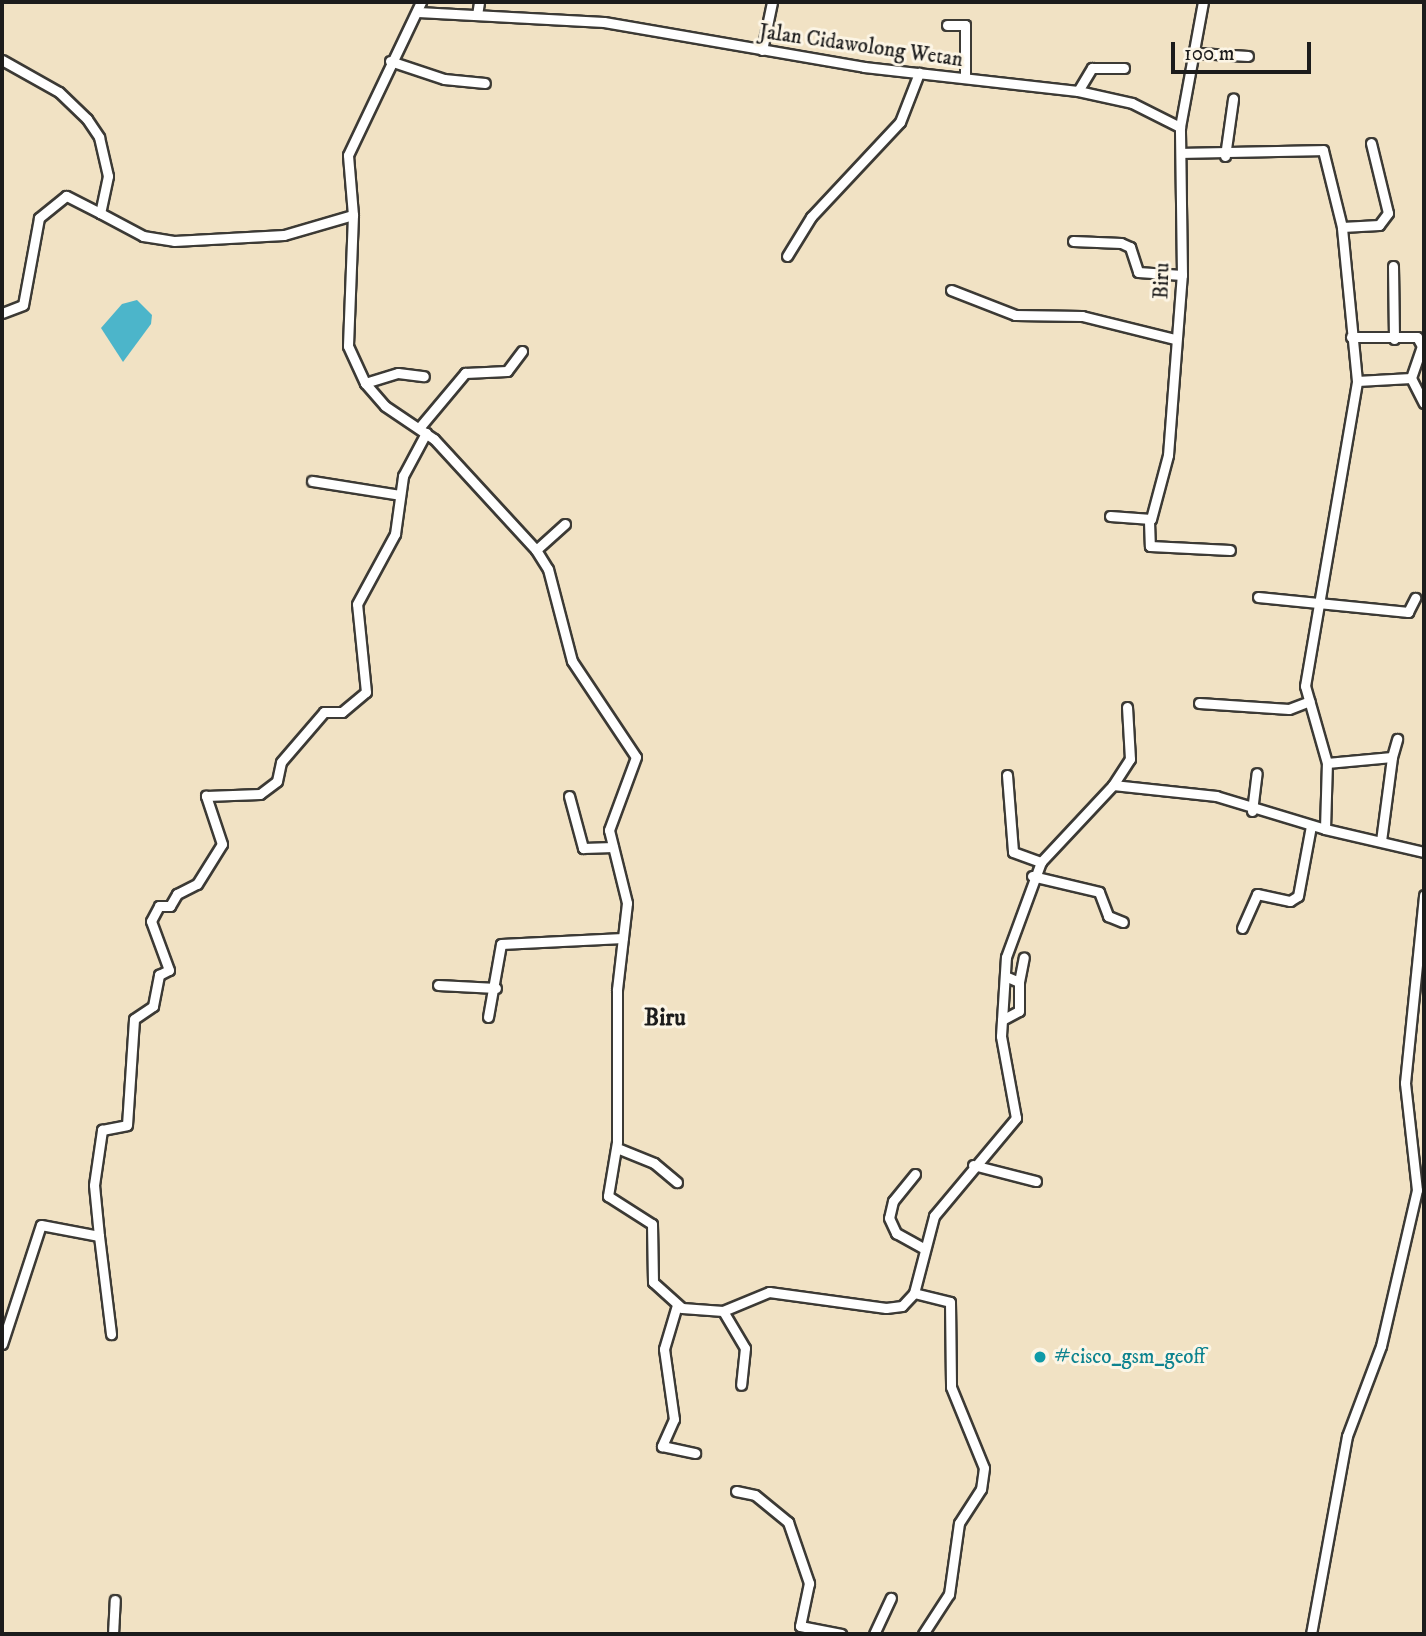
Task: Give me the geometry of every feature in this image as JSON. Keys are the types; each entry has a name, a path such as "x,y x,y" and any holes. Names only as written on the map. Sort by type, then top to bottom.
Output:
{"street":[{"path":"421,2 390,61 348,155 353,215 348,346 365,383 385,406 422,430 536,550 581,680 634,749 634,767 610,820 613,847 627,895 616,1003 617,1149 608,1196 652,1224 650,1271 663,1297 677,1305 723,1311 769,1292 886,1308 902,1306 914,1293 923,1248 934,1216 972,1165 1016,1118 1002,1020 1005,976 1032,876 1041,862 1113,785 1130,757 1127,707"},
{"path":"418,12 477,15 479,2"},
{"path":"761,50 772,2"},
{"name":"Biru","path":"1149,521 1168,455 1182,275 1180,127 1198,53 1203,2"},
{"name":"Jalan Cidawolong Wetan","path":"477,15 604,22 761,50 919,73 1078,91 1132,103 1180,127"},
{"path":"947,24 965,26 965,78"},
{"path":"1198,53 1248,56"},
{"path":"2,60 59,92 99,137 108,176 100,213"},
{"path":"390,61 444,79 485,83"},
{"path":"1078,91 1092,68 1124,68"},
{"path":"787,256 811,217 900,122 919,73"},
{"path":"1225,156 1233,99"},
{"path":"1342,228 1379,225 1388,213 1371,143"},
{"path":"1182,153 1225,156 1323,150 1342,228 1357,381 1306,686 1326,763 1325,829"},
{"path":"2,313 23,305 35,263 35,229 57,198 71,196 143,236 174,241 284,235 353,215"},
{"path":"1073,241 1121,243 1130,247 1138,272 1182,275"},
{"path":"1393,266 1394,339"},
{"path":"951,290 1015,315 1082,316 1175,339"},
{"path":"1351,337 1422,340 1411,377 1424,403"},
{"path":"111,1334 94,1185 102,1130 127,1125 134,1019 153,1006 159,975 169,970 151,921 159,906 170,906 177,894 197,884 221,846 206,796 260,794 277,781 281,762 324,712 342,712 366,692 357,604 395,534 400,495 422,430 465,373 507,371 522,351"},
{"path":"365,383 398,373 424,376"},
{"path":"1357,381 1411,377"},
{"path":"312,481 400,495"},
{"path":"1110,516 1149,521 1150,546 1230,550"},
{"path":"536,550 565,524"},
{"path":"1258,597 1408,612 1415,598"},
{"path":"1199,704 1289,709 1310,701"},
{"path":"1381,841 1392,757 1397,739"},
{"path":"1326,763 1392,757"},
{"path":"1252,811 1257,773"},
{"path":"1007,775 1013,852 1041,862"},
{"path":"1113,785 1216,796 1252,811 1424,852"},
{"path":"569,796 583,848 613,847"},
{"path":"1242,928 1256,894 1290,901 1298,896 1311,826"},
{"path":"1032,876 1099,892 1108,916 1123,922"},
{"path":"1311,1634 1347,1436 1381,1346 1420,1169 1405,1083 1424,895"},
{"path":"488,1017 496,988 497,951 504,943 624,939"},
{"path":"1002,1020 1018,1014 1019,982 1024,957"},
{"path":"1005,976 1019,982"},
{"path":"438,985 496,988"},
{"path":"617,1149 654,1163 677,1182"},
{"path":"972,1165 1036,1181"},
{"path":"915,1174 893,1201 889,1218 897,1233 923,1248"},
{"path":"2,1344 38,1227 99,1236"},
{"path":"914,1293 950,1302 951,1387 984,1468 981,1489 959,1523 949,1594 923,1634"},
{"path":"677,1305 664,1349 674,1419 662,1444 695,1453"},
{"path":"723,1311 745,1348 741,1385"},
{"path":"736,1490 777,1508 794,1535 809,1583 800,1626 841,1634"},
{"path":"874,1634 891,1598"},
{"path":"113,1634 115,1600"}],"water":[{"path":"137,300 152,315 151,324 123,362 101,328 122,304"}],"place":[{"name":"#cisco_gsm_geoff","path":"1040,1357"}],"district":[{"name":"Biru","path":"665,1019"}]}
